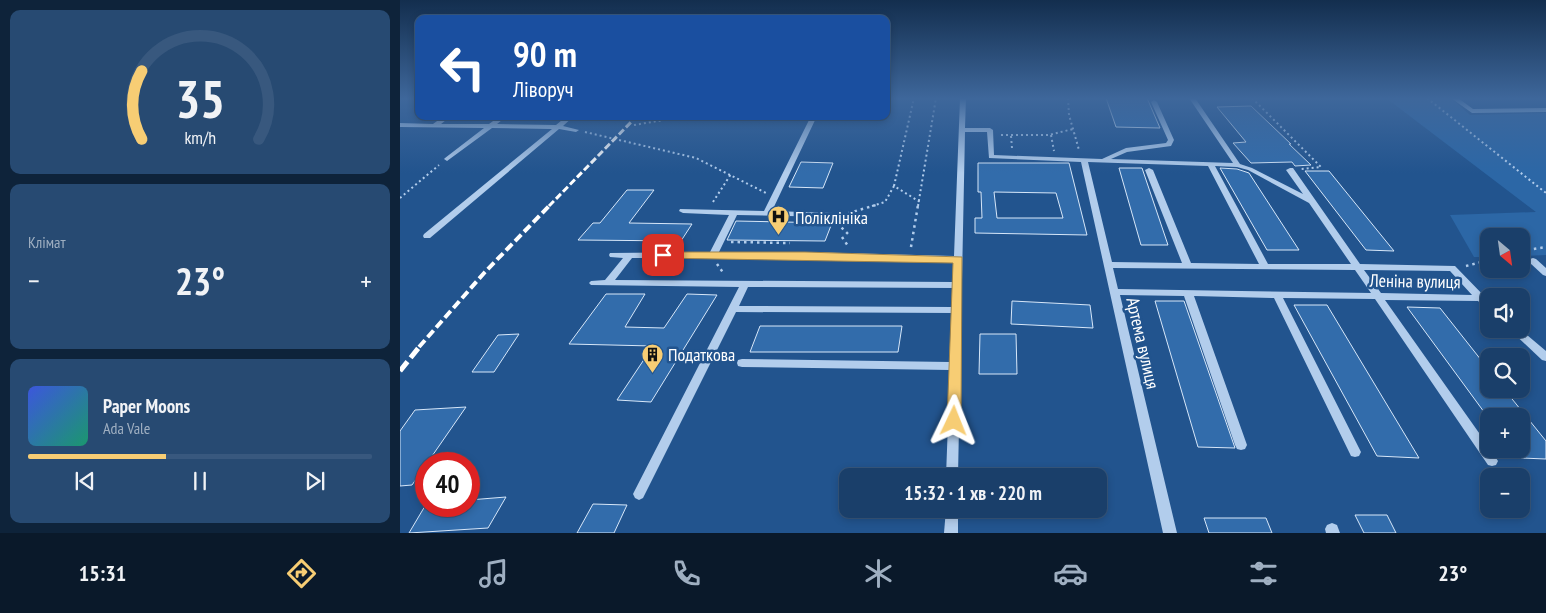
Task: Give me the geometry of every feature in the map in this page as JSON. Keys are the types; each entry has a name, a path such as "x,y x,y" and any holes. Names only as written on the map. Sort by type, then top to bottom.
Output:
{"street":[{"path":"447,159 496,123"},
{"path":"428,236 564,123"},
{"path":"767,213 811,123"},
{"path":"952,468 962,123"},
{"path":"1103,161 1126,150 1169,144 1171,140 1163,123"},
{"path":"1209,123 1238,165"},
{"path":"400,125 559,127 576,130"},
{"path":"962,130 990,130 991,157 1082,158 1103,161 1238,165 1250,168 1312,202"},
{"name":"Артема вулиця","path":"1082,158 1170,533"},
{"path":"1210,164 1264,266"},
{"path":"1149,170 1188,266"},
{"path":"1290,170 1492,461"},
{"path":"683,211 836,215"},
{"path":"714,258 734,212"},
{"path":"613,255 714,258 958,259"},
{"path":"608,283 630,255"},
{"path":"1533,261 1546,273"},
{"name":"Леніна вулиця","path":"1108,265 1452,268 1480,298"},
{"path":"594,282 958,285"},
{"path":"639,494 745,284"},
{"name":"Леніна вулиця","path":"1114,292 1480,298"},
{"path":"1188,293 1241,445"},
{"path":"1277,295 1356,452"},
{"path":"732,309 957,310"},
{"path":"1524,338 1546,357"},
{"path":"742,363 956,366"},
{"path":"951,533 952,518"}],"path":[{"path":"634,125 647,123"},
{"path":"836,215 885,202 894,186 908,123"},
{"path":"911,248 932,123"},
{"path":"1072,123 1082,158"},
{"path":"1277,123 1321,167 1290,170"},
{"path":"1459,123 1546,193"},
{"path":"1001,135 1051,135 1073,129"},
{"path":"576,130 696,158 774,197"},
{"path":"1051,135 1054,156"},
{"path":"400,198 447,159"},
{"path":"707,212 731,174"},
{"path":"894,186 920,202"},
{"path":"837,223 850,236"},
{"path":"1530,250 1546,247"},
{"path":"714,258 726,278"},
{"path":"1452,268 1480,262"}],"shaded area":[{"path":"1419,123 1546,123 1546,255 1530,256 1530,228 1480,228 1480,257 1474,257 1450,215 1536,212"}],"building":[{"path":"1115,123 1158,123 1160,128 1116,127"},
{"path":"1230,123 1269,123 1311,165 1295,166 1292,162 1251,163 1233,143 1246,142"},
{"path":"801,162 833,163 823,188 789,187"},
{"path":"978,163 1069,163 1087,235 975,233 975,218 982,218 981,192 978,192","holes":["994,192 1056,193 1063,218 997,218"]},
{"path":"1119,168 1142,168 1168,245 1141,245"},
{"path":"1220,168 1237,169 1249,173 1299,250 1267,250"},
{"path":"1305,171 1329,171 1394,251 1366,250"},
{"path":"627,190 654,190 629,223 692,224 681,241 578,240 593,223 600,223"},
{"path":"736,221 832,223 825,241 727,240"},
{"path":"606,294 645,294 625,327 664,328 687,294 717,295 651,402 617,400 653,346 569,344"},
{"path":"1012,301 1090,305 1093,328 1011,324"},
{"path":"1155,301 1184,301 1235,448 1198,447"},
{"path":"1294,305 1327,305 1419,458 1377,456"},
{"path":"1407,307 1440,308 1480,359 1480,398 1511,398 1519,408 1481,408"},
{"path":"760,326 902,326 898,352 750,352"},
{"path":"519,334 494,372 472,372 498,335"},
{"path":"980,334 1016,334 1017,374 979,374"},
{"path":"466,407 435,452 415,452 415,481 412,485 400,486 400,431 415,410"},
{"path":"1530,421 1546,441 1546,459 1521,458 1530,458"},
{"path":"506,497 488,528 409,533 418,517 480,517 480,499"},
{"path":"593,504 627,505 614,533 577,533"},
{"path":"1355,515 1387,515 1396,533 1364,533"},
{"path":"1204,518 1266,518 1272,533 1209,533"}],"railway":[{"path":"549,206 630,123"},
{"path":"419,347 485,272 550,205"},
{"path":"400,371 420,346"}],"place":[{"name":"Поліклініка","path":"779,236"},
{"name":"Податкова","path":"652,373"}],"route":[{"path":"663,255 805,255 958,259 954,421"}]}
